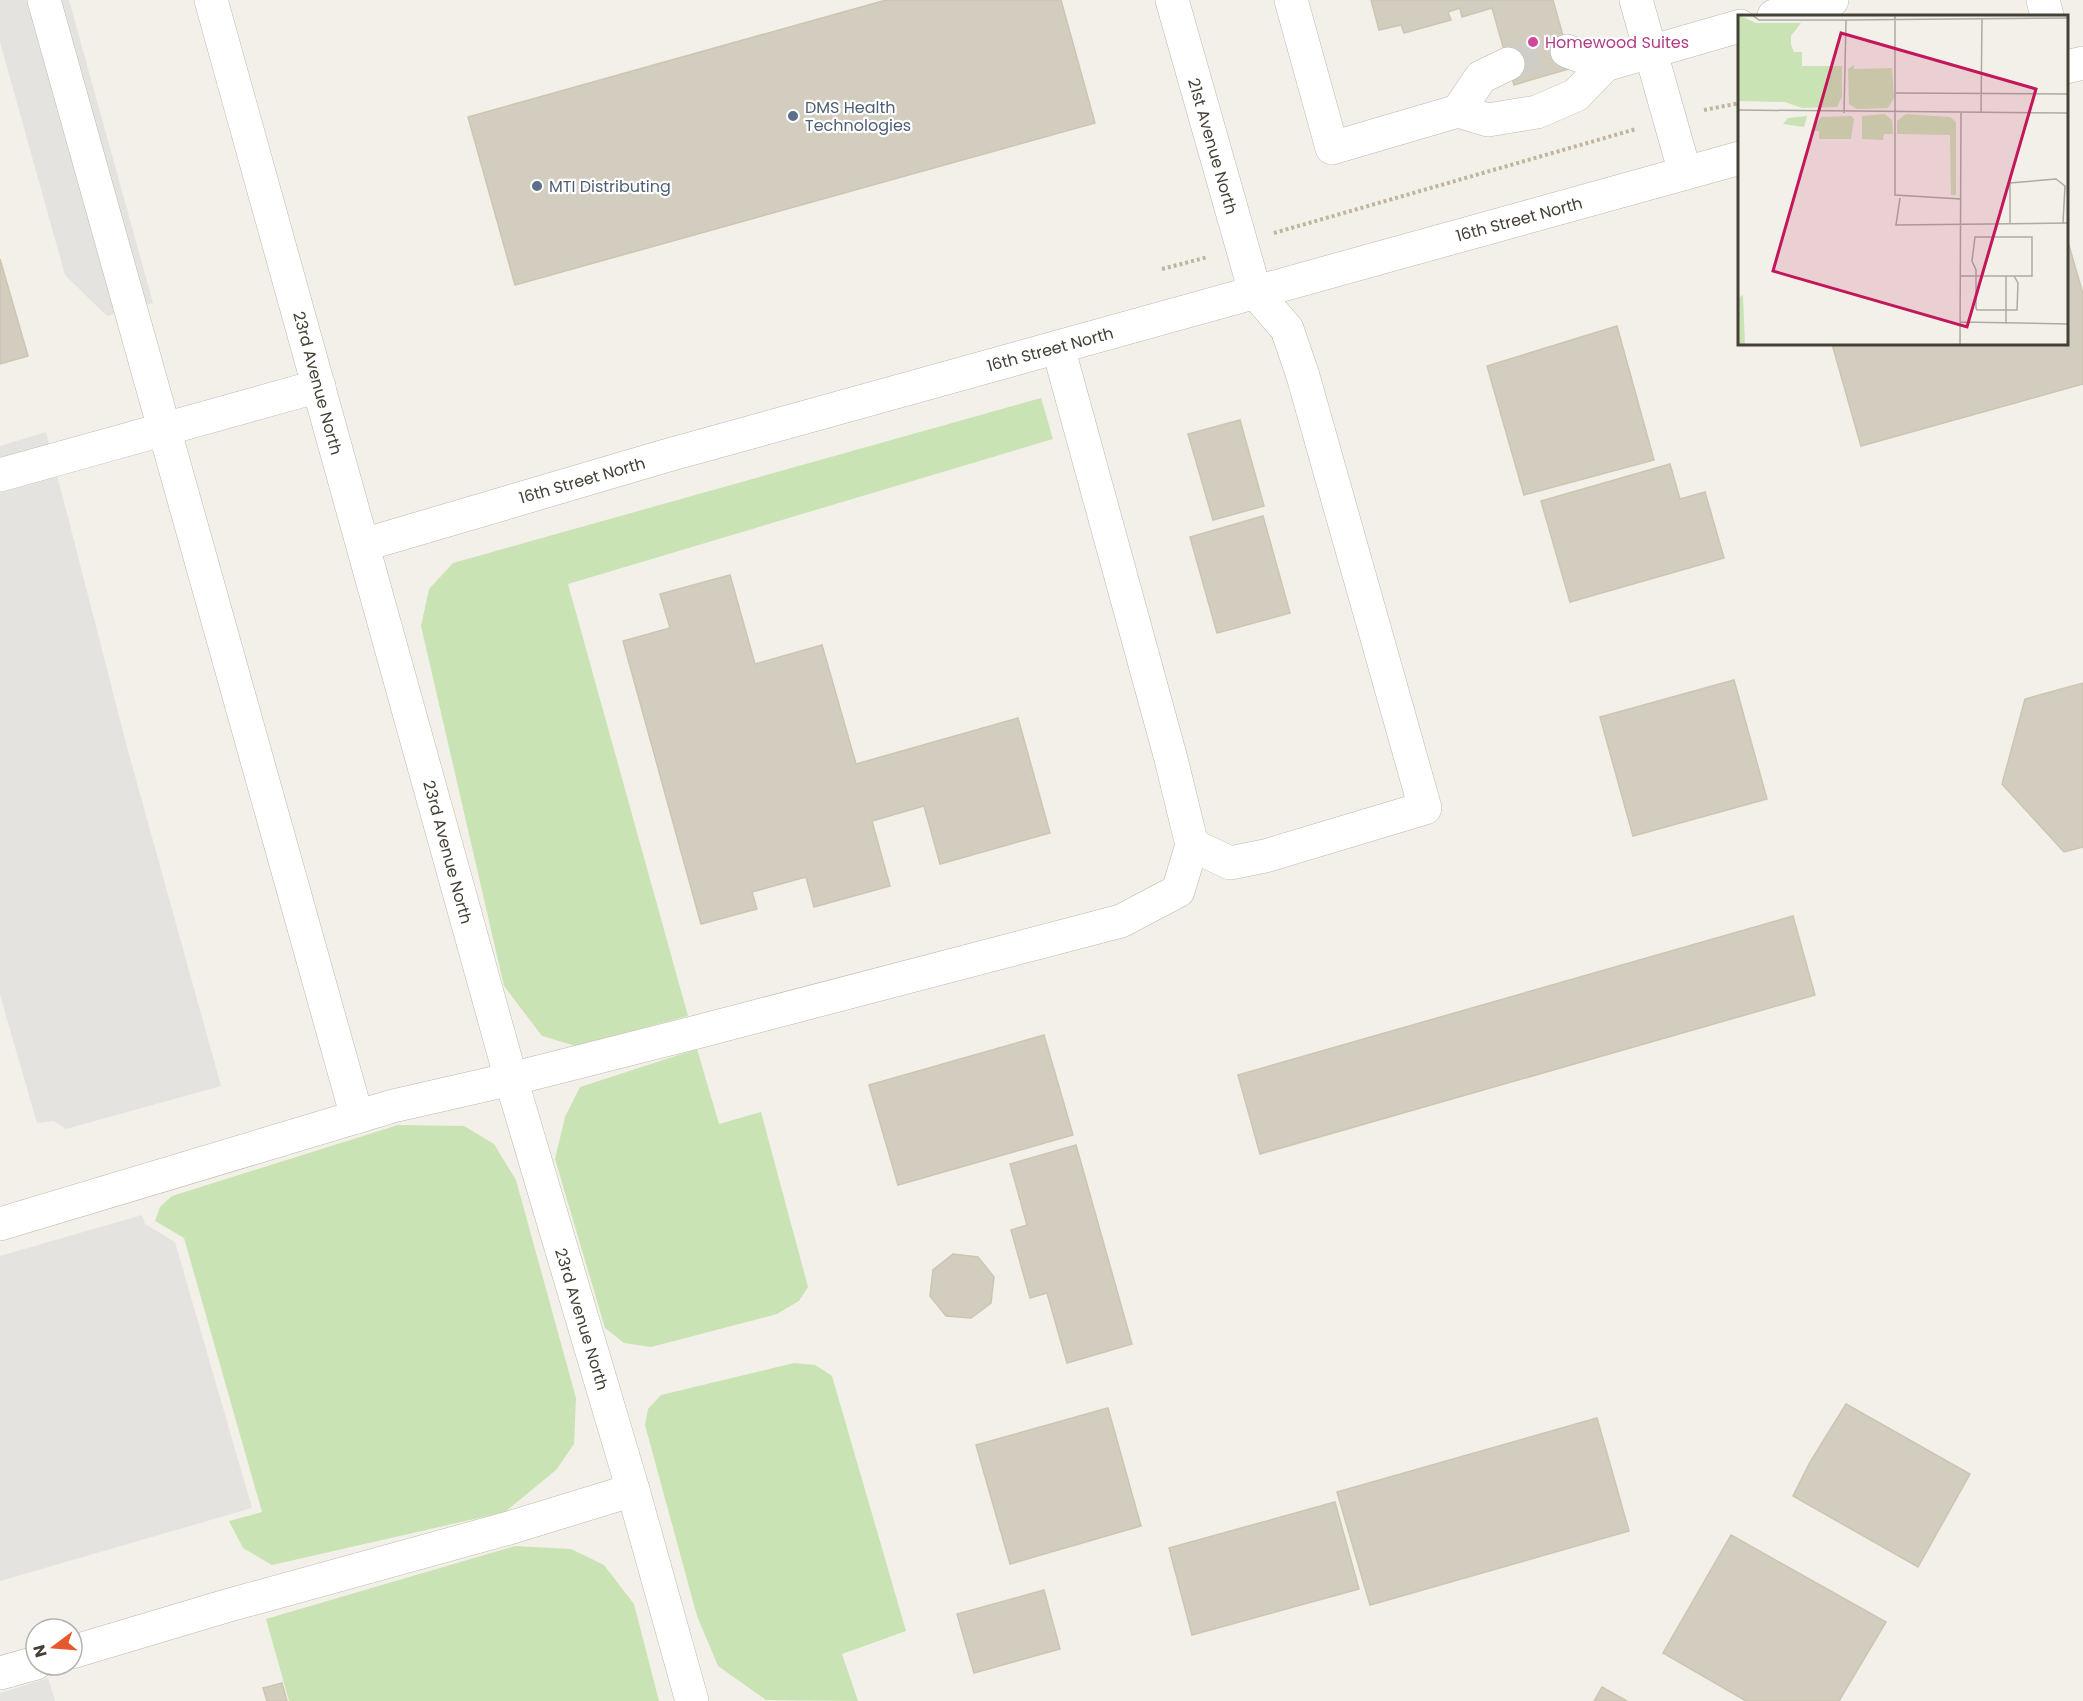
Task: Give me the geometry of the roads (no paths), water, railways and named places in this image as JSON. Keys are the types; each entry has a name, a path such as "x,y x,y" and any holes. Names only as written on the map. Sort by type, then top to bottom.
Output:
{"street":[{"path":"44,0 357,1117"},
{"name":"23rd Avenue North","path":"211,0 511,1079 633,1490 692,1701"},
{"name":"21st Avenue North","path":"1172,0 1255,292"},
{"path":"1291,0 1332,148 1458,111 1488,120 1537,112 1576,95 1605,65 1738,27"},
{"path":"1636,0 1685,173"},
{"path":"1778,15 1832,0"},
{"path":"2043,0 2047,15"},
{"path":"1567,51 1605,65"},
{"path":"2068,67 2083,63"},
{"path":"1458,111 1481,77 1508,64"},
{"name":"16th Street North","path":"363,545 665,456 1738,159"},
{"path":"1192,845 1230,863 1265,856 1425,808 1304,376 1287,329 1255,292"},
{"path":"0,1224 393,1106 511,1079 1121,921 1178,891 1192,845 1171,759 1058,347"},
{"path":"0,475 319,386"},
{"path":"84,1648 226,1605 509,1528 633,1490"},
{"path":"0,1673 24,1666"}],"tunnel":[{"path":"1508,64 1534,56 1567,51"}],"place":[{"name":"Homewood Suites","path":"1533,42"},
{"name":"DMS Health Technologies","path":"793,116"},
{"name":"MTI Distributing","path":"537,186"}]}
